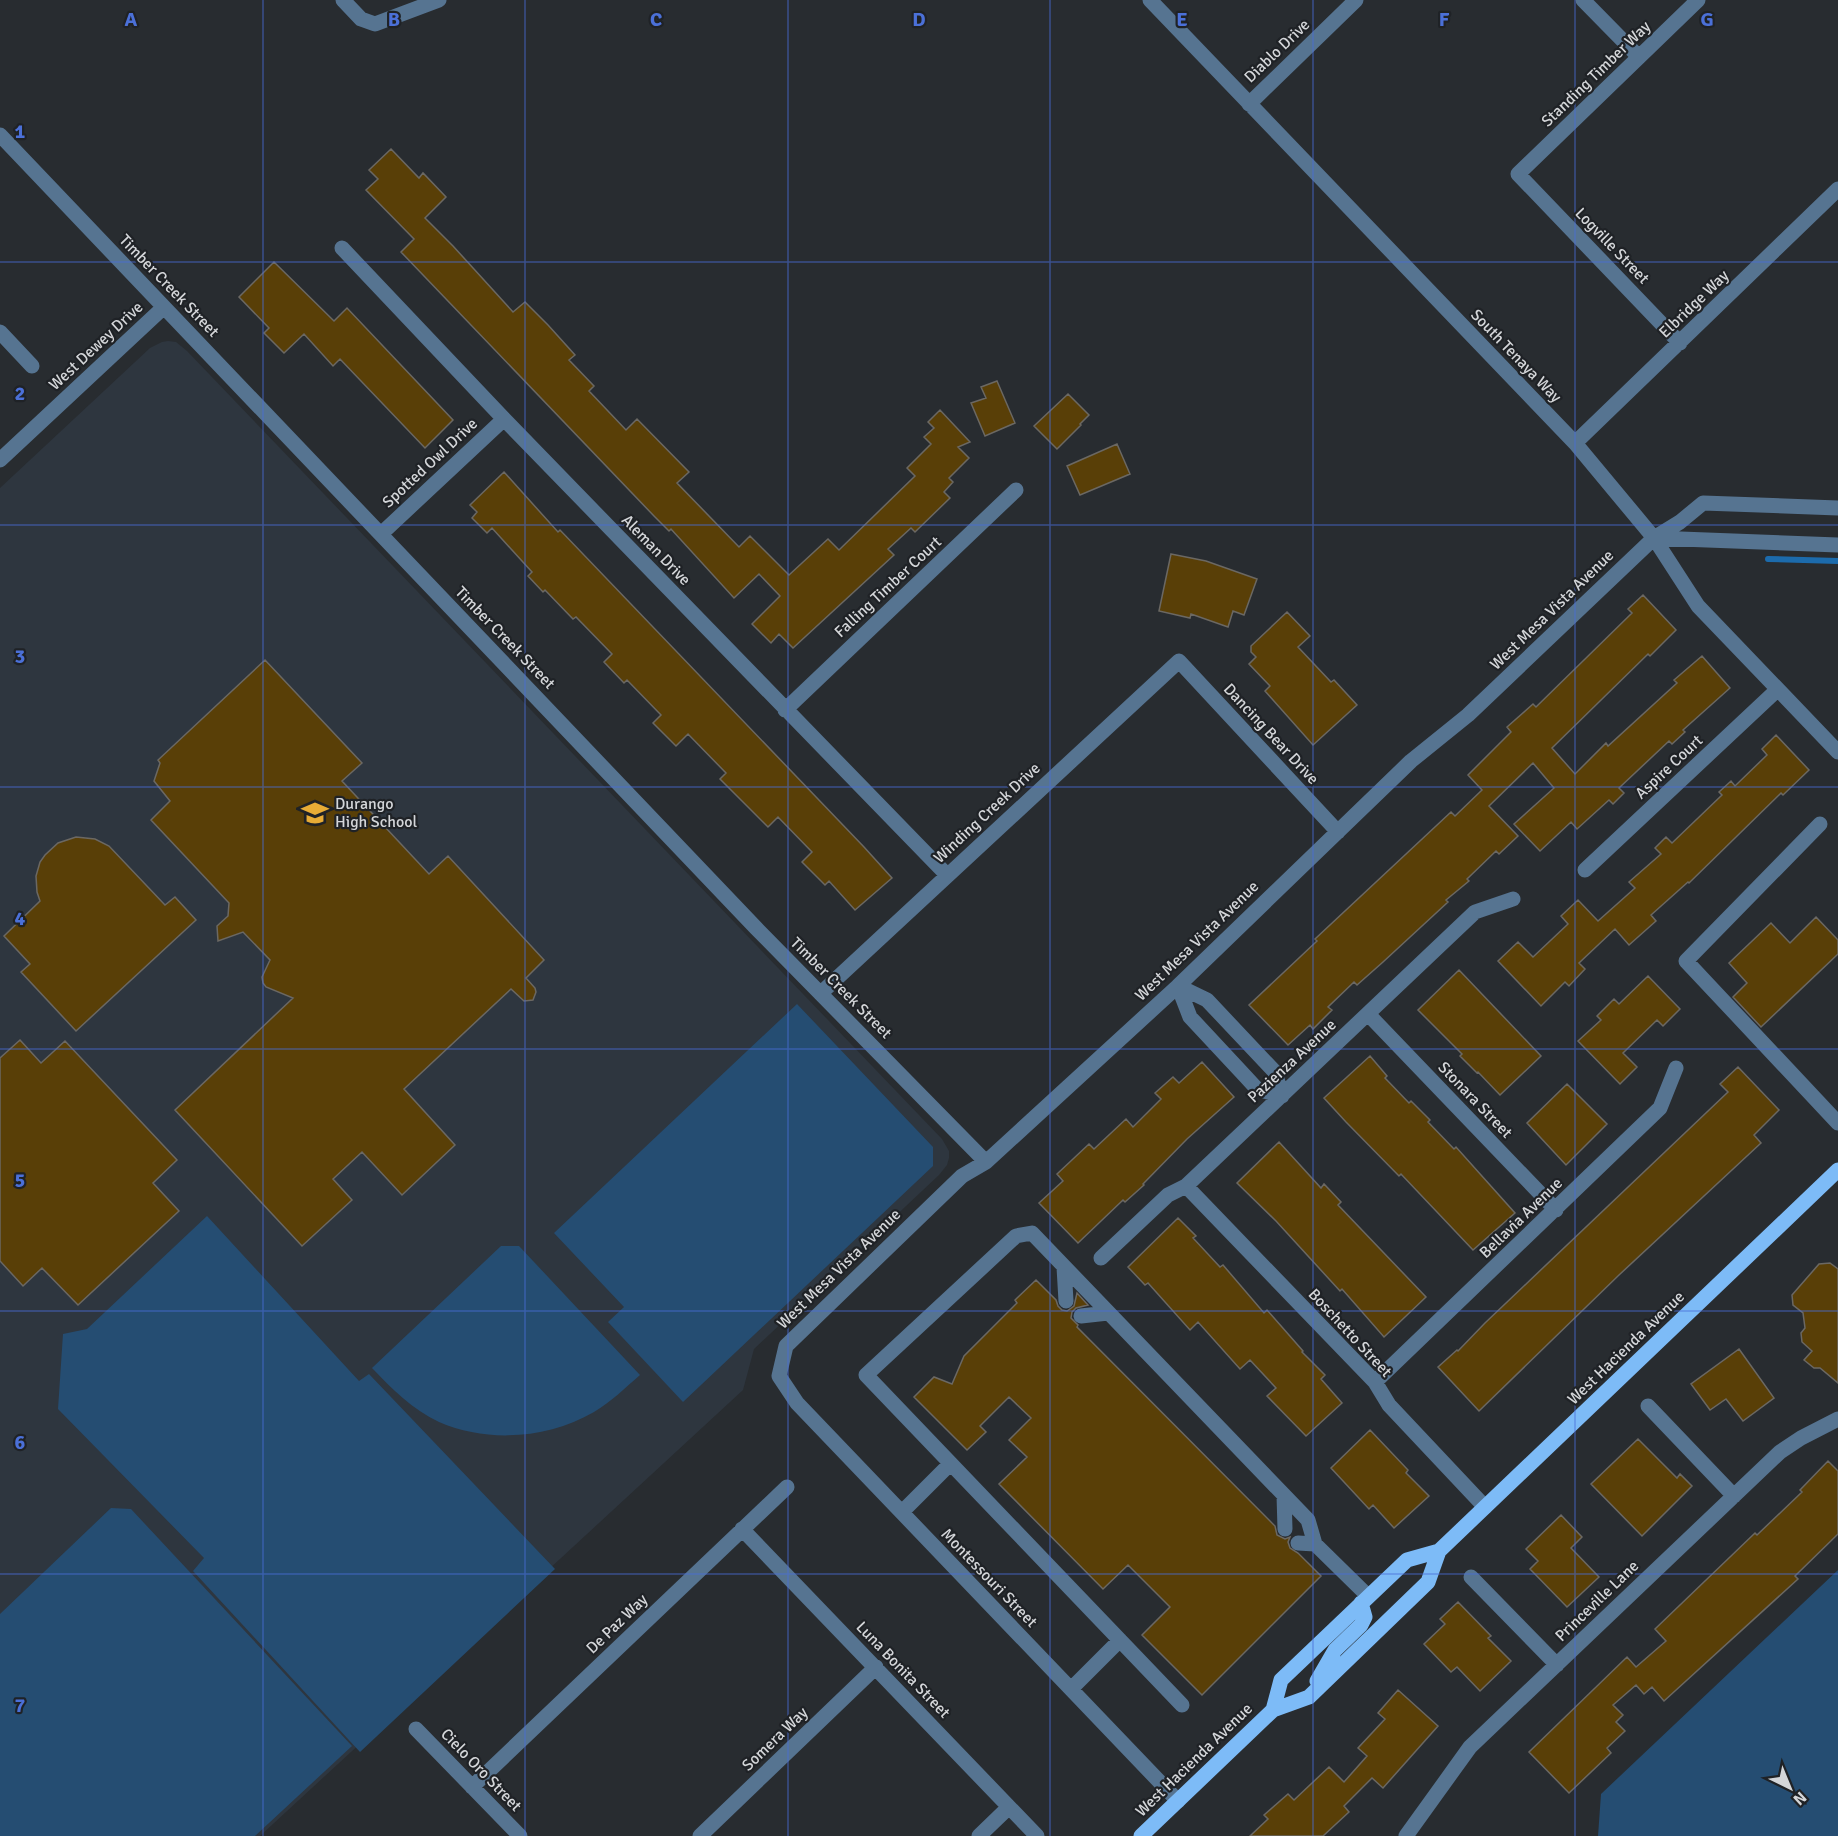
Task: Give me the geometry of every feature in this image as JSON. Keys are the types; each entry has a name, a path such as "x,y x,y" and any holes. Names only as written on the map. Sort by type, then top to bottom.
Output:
{"main road":[{"name":"West Hacienda Avenue","path":"1141,1836 1273,1710 1308,1697 1428,1582 1439,1551 1838,1170"},
{"name":"West Hacienda Avenue","path":"1273,1710 1281,1680 1407,1560 1439,1551"},
{"path":"1308,1697 1335,1650 1361,1625 1365,1617 1365,1600"}],"street":[{"path":"343,0 361,19 375,24 439,0"},
{"name":"South Tenaya Way","path":"1150,0 1575,443 1654,538 1698,606 1776,690 1838,752"},
{"name":"Diablo Drive","path":"1249,104 1356,0"},
{"path":"1583,0 1639,57"},
{"name":"Standing Timber Way","path":"1518,174 1698,0"},
{"name":"Timber Creek Street","path":"0,135 741,913 986,1162"},
{"name":"Logville Street","path":"1518,174 1680,343"},
{"name":"Elbridge Way","path":"1575,443 1838,189"},
{"name":"Aleman Drive","path":"342,248 504,419 947,875"},
{"name":"West Dewey Drive","path":"0,460 164,308"},
{"path":"0,332 32,366"},
{"name":"Spotted Owl Drive","path":"381,534 504,419"},
{"name":"Falling Timber Court","path":"785,710 1016,490"},
{"name":"West Mesa Vista Avenue","path":"778,1376 786,1346 962,1176 986,1162 1178,986 1411,761 1468,716 1654,538 1680,522 1703,503 1838,508"},
{"path":"1654,538 1838,545"},
{"name":"Winding Creek Drive","path":"821,993 1179,661"},
{"name":"Dancing Bear Drive","path":"1179,661 1338,832"},
{"name":"Aspire Court","path":"1585,870 1776,690"},
{"path":"1820,824 1686,961 1838,1123"},
{"name":"Pazienza Avenue","path":"1101,1258 1168,1195 1186,1186 1475,912 1513,899"},
{"path":"1178,986 1207,1000 1275,1072 1281,1096"},
{"path":"1178,986 1190,1017 1245,1077 1257,1089 1281,1096"},
{"name":"Stonara Street","path":"1368,1014 1556,1210"},
{"name":"Bellavia Avenue","path":"1375,1382 1660,1108 1676,1068"},
{"name":"Boschetto Street","path":"1186,1186 1375,1382 1389,1405 1485,1507"},
{"path":"1182,1705 866,1375 1016,1236 1032,1233 1308,1520 1315,1544 1365,1600"},
{"path":"1064,1267 1066,1300"},
{"path":"1081,1316 1108,1313"},
{"name":"Montessouri Street","path":"778,1376 797,1403 1178,1801"},
{"path":"1648,1406 1734,1496"},
{"name":"Princeville Lane","path":"1406,1836 1470,1748 1780,1452 1838,1419"},
{"path":"902,1512 950,1464"},
{"name":"De Paz Way","path":"472,1786 787,1487"},
{"path":"1284,1495 1285,1529"},
{"name":"Luna Bonita Street","path":"742,1529 1036,1836"},
{"path":"1298,1543 1315,1544"},
{"path":"1471,1576 1557,1665"},
{"path":"1071,1689 1120,1640"},
{"name":"Somera Way","path":"700,1836 876,1667"},
{"name":"Cielo Oro Street","path":"416,1729 520,1836"},
{"path":"979,1836 1008,1808"}],"shaded area":[{"name":"Durango High School","path":"168,341 176,342 187,351 942,1139 949,1151 949,1158 947,1165 939,1175 754,1349 743,1390 260,1836 0,1836 0,488 150,348"},
{"path":"797,1004 933,1147 933,1166 683,1402 608,1322 624,1307 554,1233"},
{"path":"207,1216 359,1381 369,1374 555,1569 360,1752 193,1571 204,1558 58,1409 63,1334 87,1329"},
{"path":"501,1246 519,1246 640,1375 594,1412 557,1428 537,1433 497,1435 477,1433 439,1422 411,1405 372,1368"},
{"path":"111,1508 131,1509 352,1746 255,1836 0,1836 0,1614"},
{"path":"1838,1570 1838,1836 1598,1836 1601,1794"}],"building":[{"path":"391,149 419,178 423,173 446,197 425,218 513,312 525,302 548,325 575,355 569,360 594,386 589,391 626,430 637,419 689,472 677,483 739,547 750,536 789,575 828,539 839,550 915,476 907,468 931,444 924,437 934,428 928,422 940,410 970,442 958,447 969,458 949,478 953,482 944,492 950,498 915,532 911,528 888,549 894,555 793,648 779,634 771,643 752,624 780,596 759,574 734,598 671,529 669,531 654,516 401,252 414,239 366,190 378,179 369,170"},
{"path":"274,262 334,321 347,308 453,420 425,448 340,359 333,366 304,334 284,353 264,333 269,328 239,297"},
{"path":"997,381 1015,423 985,436 971,403 986,398 981,387"},
{"path":"1068,394 1089,415 1057,449 1034,426"},
{"path":"1117,444 1130,474 1080,495 1067,466"},
{"path":"504,472 558,532 560,530 892,878 855,910 829,881 825,885 802,862 812,852 778,817 768,827 720,779 726,773 688,734 676,746 653,723 661,715 627,680 624,683 604,662 612,654 576,617 573,619 545,590 543,592 528,576 532,572 492,528 487,533 472,518 477,512 470,505"},
{"path":"1171,554 1206,561 1257,579 1244,615 1233,611 1228,627 1191,614 1190,618 1159,611"},
{"path":"1643,595 1676,630 1650,656 1648,654 1552,748 1575,774 1606,743 1608,746 1677,683 1674,680 1702,656 1730,688 1683,730 1685,732 1672,744 1669,741 1619,788 1624,793 1613,804 1609,800 1577,829 1571,822 1540,851 1514,824 1554,788 1533,763 1489,806 1518,836 1499,854 1496,851 1467,879 1469,881 1446,900 1448,902 1383,962 1357,985 1354,982 1328,1007 1332,1010 1313,1029 1310,1025 1288,1045 1249,1005 1317,941 1315,939 1451,812 1455,816 1482,790 1468,775 1511,732 1507,727 1533,704 1536,707 1632,613 1628,609"},
{"path":"1287,612 1310,636 1298,647 1331,682 1334,680 1357,705 1313,745 1265,691 1270,686 1249,664 1256,657 1251,652 1251,646"},
{"path":"265,660 362,763 342,781 429,874 448,856 544,960 526,978 535,988 533,1000 524,1001 511,989 404,1089 455,1145 402,1195 362,1152 333,1179 352,1200 302,1246 175,1110 293,998 266,987 262,977 270,960 243,932 218,941 217,926 228,916 229,903 151,820 170,801 154,781 160,763 158,760"},
{"path":"1776,735 1809,770 1783,795 1781,793 1689,883 1651,915 1656,921 1629,945 1615,929 1579,963 1585,969 1569,986 1565,982 1541,1006 1498,961 1518,942 1533,957 1568,924 1561,916 1578,900 1598,921 1635,888 1629,882 1661,854 1655,848 1666,837 1672,843 1722,795 1719,792 1731,781 1735,786 1767,755 1762,749"},
{"path":"76,837 95,839 109,846 165,905 175,897 196,920 76,1031 21,972 30,964 4,936 40,901 36,876 40,862 45,855 58,843"},
{"path":"1816,917 1838,940 1838,954 1761,1027 1733,997 1747,983 1729,963 1771,923 1790,943"},
{"path":"1459,970 1541,1056 1500,1095 1418,1010"},
{"path":"1648,976 1680,1009 1663,1026 1657,1020 1623,1053 1637,1067 1620,1084 1578,1041 1601,1020 1597,1016 1614,999 1619,1004"},
{"path":"20,1040 41,1063 65,1041 177,1160 153,1183 179,1211 78,1305 42,1268 23,1286 0,1261 0,1058"},
{"path":"1370,1056 1387,1076 1385,1078 1409,1103 1411,1101 1430,1120 1428,1122 1454,1149 1456,1147 1515,1213 1473,1250 1324,1098"},
{"path":"1202,1062 1234,1097 1187,1139 1144,1185 1125,1202 1123,1200 1078,1243 1039,1203 1063,1181 1057,1174 1089,1144 1094,1149 1126,1119 1133,1127 1161,1099 1155,1093 1173,1077 1179,1083"},
{"path":"1738,1067 1779,1110 1754,1135 1761,1143 1619,1275 1479,1411 1438,1367 1458,1351 1728,1092 1720,1084"},
{"path":"1567,1084 1607,1124 1566,1165 1527,1123"},
{"path":"1279,1142 1321,1188 1324,1184 1341,1202 1338,1205 1426,1297 1384,1337 1342,1289 1340,1291 1276,1221 1237,1183"},
{"path":"1178,1218 1196,1236 1193,1238 1220,1267 1223,1265 1264,1313 1267,1310 1302,1352 1325,1375 1321,1379 1342,1403 1306,1436 1267,1396 1276,1388 1250,1360 1240,1369 1198,1322 1190,1330 1148,1283 1145,1285 1128,1267"},
{"path":"1830,1263 1838,1269 1838,1383 1820,1368 1814,1368 1804,1360 1812,1351 1802,1342 1801,1333 1805,1328 1803,1313 1793,1305 1792,1295 1819,1264"},
{"path":"1036,1280 1056,1300 1062,1310 1067,1311 1074,1306 1077,1293 1088,1305 1076,1308 1072,1312 1071,1318 1078,1325 1077,1327 1275,1526 1277,1535 1285,1539 1290,1537 1288,1542 1290,1548 1321,1576 1202,1695 1142,1635 1170,1607 1128,1565 1103,1589 999,1484 1027,1457 1009,1440 1031,1418 1009,1397 980,1426 986,1432 967,1450 914,1397 934,1377 952,1384 964,1356 1017,1303 1015,1300"},
{"path":"1739,1349 1774,1398 1743,1421 1726,1399 1710,1410 1691,1384"},
{"path":"1370,1430 1408,1470 1406,1473 1429,1496 1394,1528 1373,1505 1369,1509 1331,1468"},
{"path":"1638,1439 1677,1478 1680,1474 1692,1486 1642,1536 1591,1484"},
{"path":"1828,1461 1838,1471 1838,1534 1795,1576 1798,1579 1664,1701 1652,1687 1644,1694 1636,1685 1613,1705 1623,1715 1616,1722 1625,1731 1607,1748 1611,1753 1569,1793 1529,1752 1627,1657 1636,1667 1666,1641 1655,1629 1755,1533 1757,1535 1802,1492 1800,1490"},
{"path":"1561,1515 1582,1537 1571,1548 1599,1577 1567,1607 1530,1569 1538,1561 1526,1549"},
{"path":"1458,1602 1491,1636 1488,1638 1511,1661 1480,1691 1457,1667 1451,1672 1424,1644 1445,1624 1440,1619"},
{"path":"1398,1690 1438,1726 1383,1788 1372,1778 1344,1806 1349,1812 1323,1836 1250,1836 1268,1819 1264,1815 1288,1794 1294,1800 1329,1767 1344,1782 1367,1756 1358,1748 1385,1719 1378,1713"}],"waterway":[{"path":"1768,559 1838,561"}],"place":[{"name":"Durango High School","path":"315,813"}]}
